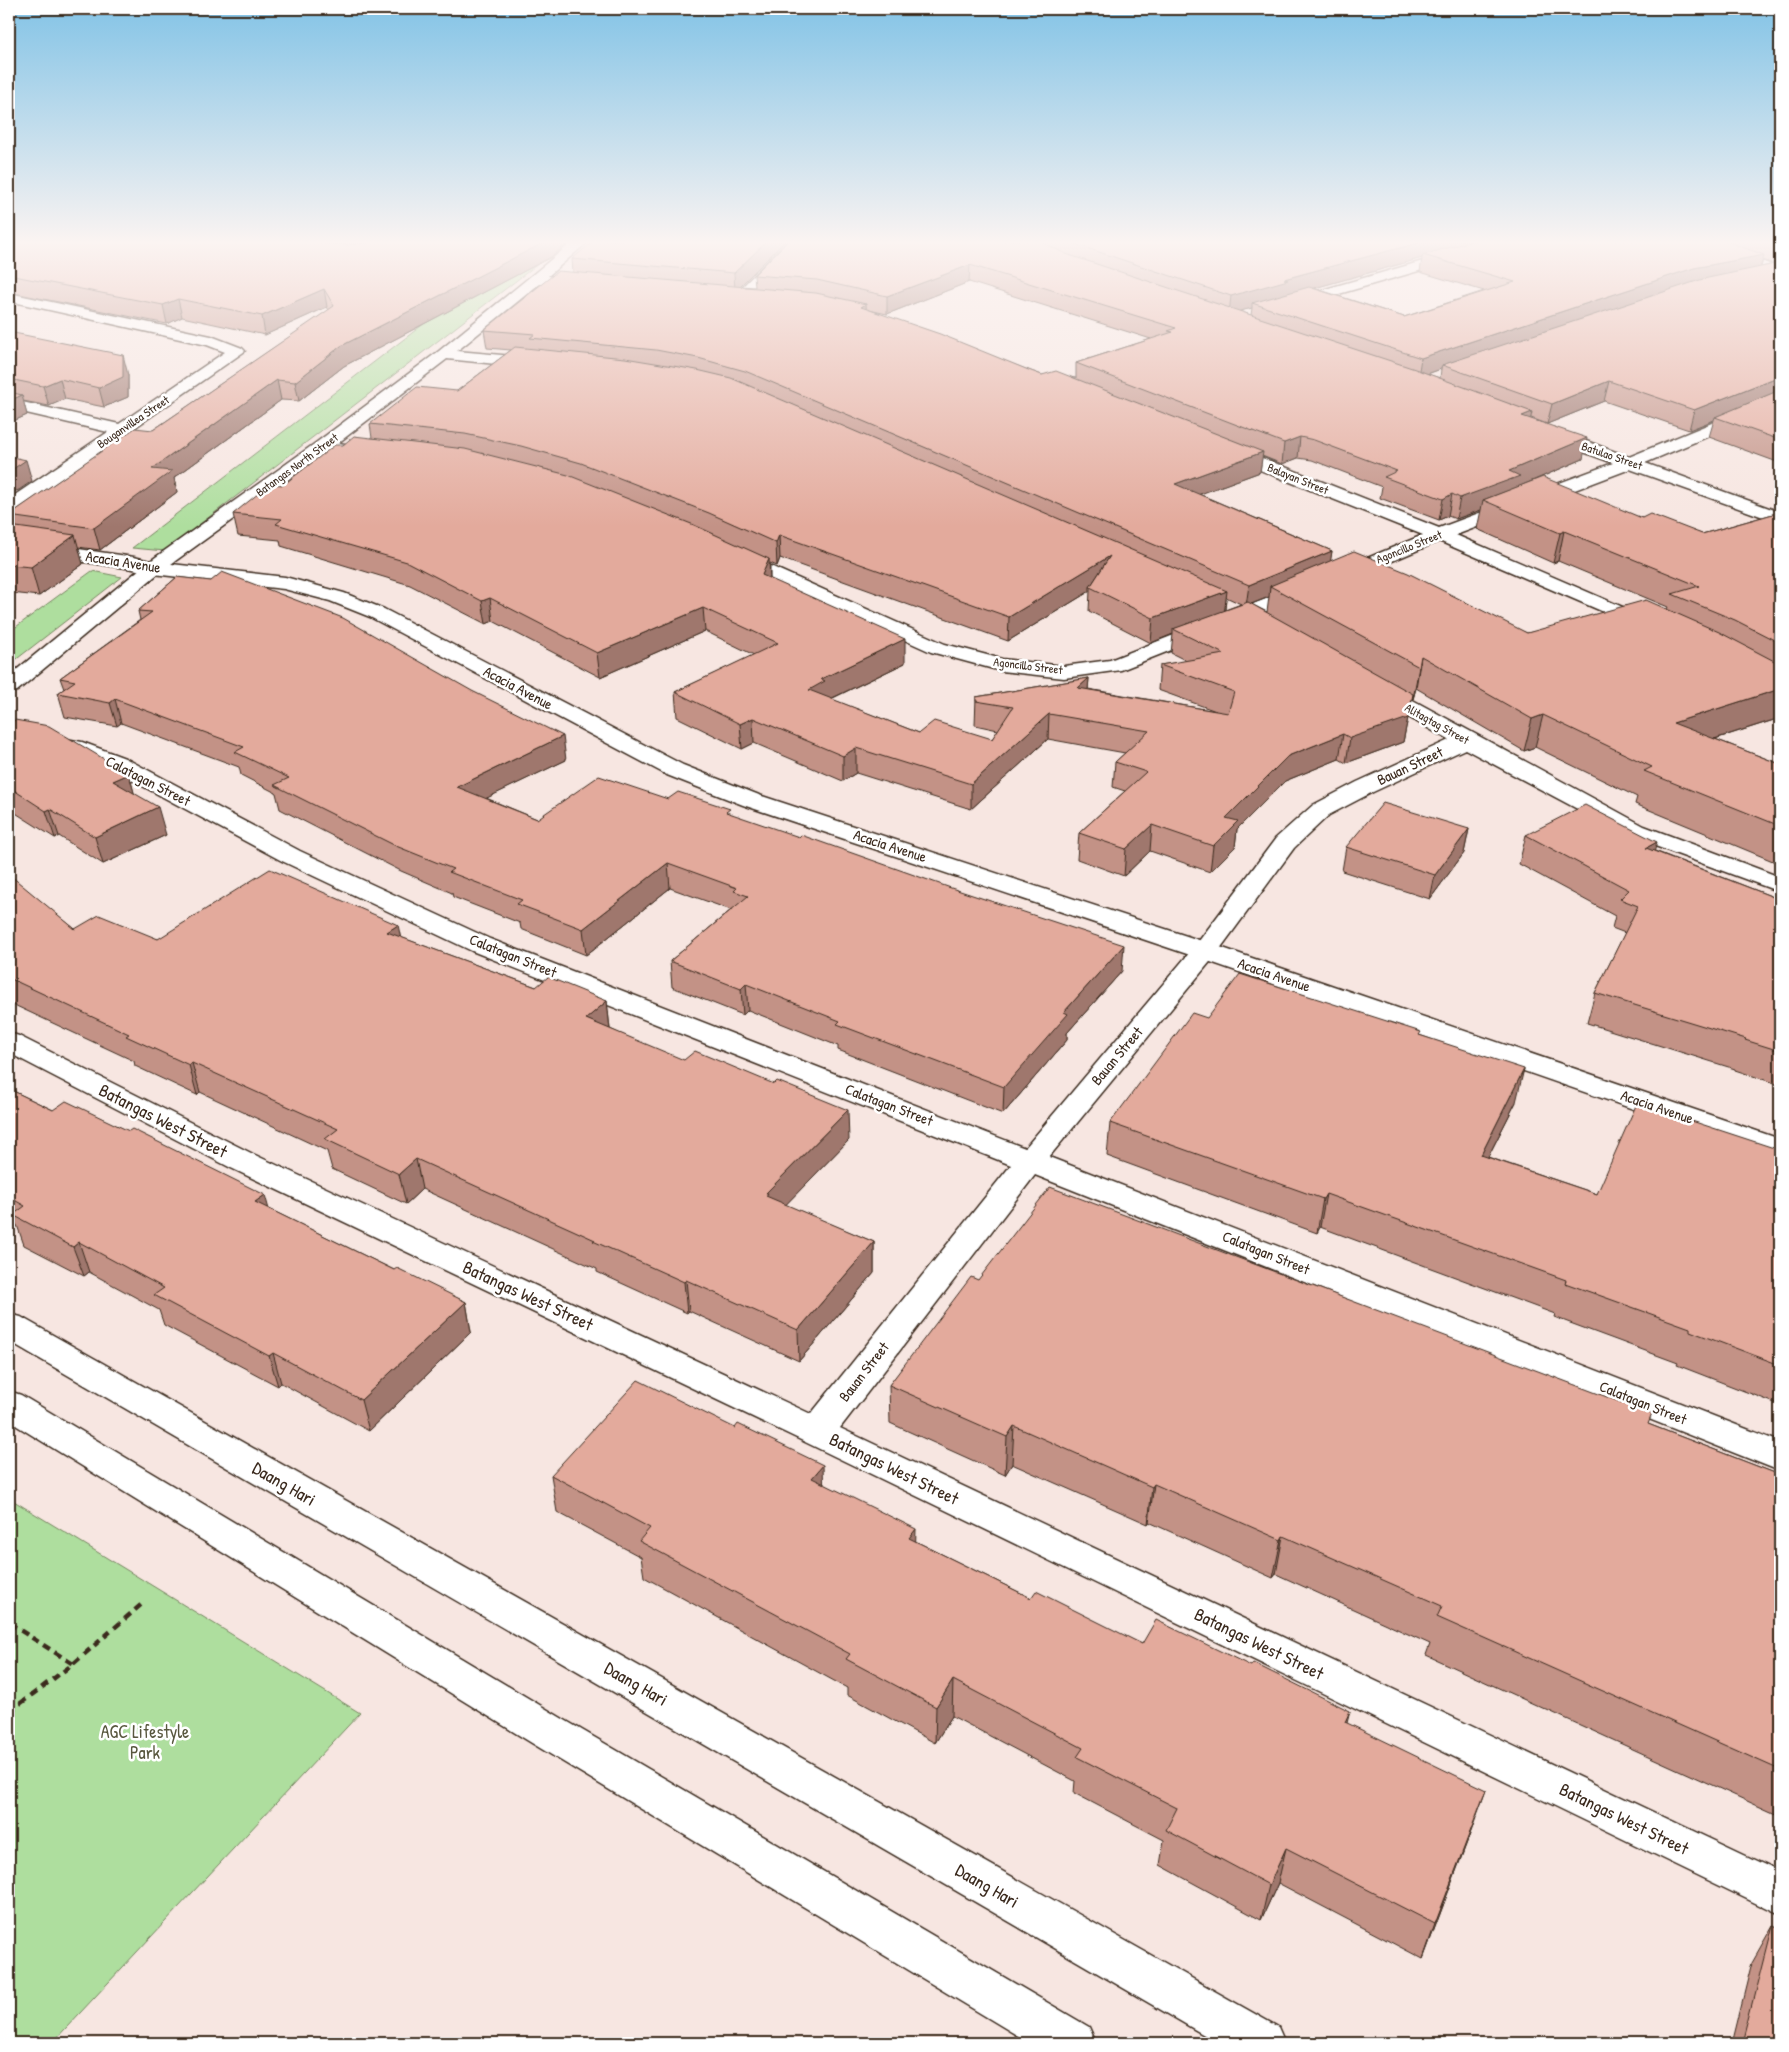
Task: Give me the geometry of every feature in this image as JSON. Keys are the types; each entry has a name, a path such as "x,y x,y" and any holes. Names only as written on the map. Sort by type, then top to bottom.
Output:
{"street":[{"name":"Bouganvillea Street","path":"9,507 237,351 211,341 187,336"},
{"name":"Batangas North Street","path":"9,686 153,568 323,446 466,336"},
{"path":"444,354 557,365"},
{"name":"Agoncillo Street","path":"721,550 938,648 1001,665 1064,672 1114,666 1246,616 1438,535 1629,463 1780,400"},
{"path":"9,404 122,430"},
{"name":"Batulao Street","path":"1537,429 1629,463 1669,475 1780,518"},
{"name":"Balayan Street","path":"1213,444 1438,535 1666,634"},
{"path":"323,446 391,454"},
{"name":"Acacia Avenue","path":"9,545 134,563 153,568 285,583 337,597 377,613 674,770 751,800 1205,951 1780,1150"},
{"path":"1219,603 1263,625"},
{"name":"Alitagtag Street","path":"1364,683 1636,831 1780,886"},
{"name":"Calatagan Street","path":"9,735 74,747 117,763 291,856 482,945 1780,1457"},
{"name":"Bauan Street","path":"818,1432 1031,1160 1205,951 1285,842 1320,810 1466,740"},
{"name":"Batangas West Street","path":"9,1042 242,1161 818,1432 1780,1894"},
{"name":"Daang Hari","path":"9,1326 1262,2043"},
{"path":"9,1404 549,1732 1073,2043"}],"path":[{"path":"9,1712 73,1664 143,1603"},
{"path":"9,1623 73,1664"}],"green space":[{"path":"408,336 445,336 165,551 132,548"},
{"path":"92,571 122,577 9,665 9,632"},
{"name":"AGC Lifestyle Park","path":"9,1498 360,1713 52,2043 9,2043"}],"building":[{"path":"9,336 28,336 123,355 123,377 99,388 60,379 43,386 9,379"},
{"path":"291,336 361,336 341,346 295,382 277,380 152,469 172,471 94,528 9,516 135,428 153,430"},
{"path":"533,336 944,336 1042,375 1056,371 1263,452 1175,484 1332,551 1249,585 745,371 698,358 656,350 530,338"},
{"path":"1161,336 1314,336 1415,369 1532,412 1522,416 1587,438 1509,471 1520,476 1460,498 1452,494 1443,499 1384,477 1397,471 1314,440 1300,437 1284,443 1076,363"},
{"path":"1353,336 1488,336 1421,358"},
{"path":"1531,336 1780,336 1780,376 1694,410 1609,381 1552,404 1442,365"},
{"path":"515,347 625,358 697,370 731,378 1227,591 1153,618 1090,587 1110,556 1009,617 779,535 776,543 709,513 581,463 521,446 465,434 370,424 417,387 457,391"},
{"path":"1780,390 1780,440 1715,417"},
{"path":"9,392 22,395 9,401"},
{"path":"354,436 465,449 568,475 694,525 769,559 762,575 905,639 821,679 825,681 809,690 919,733 934,721 992,739 1013,707 976,701 976,697 1089,678 1078,688 1228,713 1234,692 1160,665 1224,654 1173,629 1248,602 1413,694 1408,718 1350,738 1343,734 1288,756 1226,818 1238,821 1213,846 1152,825 1126,849 1079,833 1146,772 1115,762 1149,731 1049,714 971,784 856,748 843,756 753,718 740,724 675,692 778,643 703,608 597,653 490,598 482,601 407,562 276,524 282,519 233,514 270,484 283,485 335,445 343,445"},
{"path":"9,456 26,460 9,470"},
{"path":"1543,477 1642,518 1650,514 1702,534 1780,512 1780,643 1735,620 1672,594 1699,586 1564,531 1560,533 1483,500"},
{"path":"9,526 75,535 31,567 9,565"},
{"path":"1354,551 1408,573 1527,633 1646,600 1719,632 1780,664 1780,689 1673,723 1780,764 1780,826 1644,771 1652,767 1543,715 1532,719 1421,656 1419,667 1270,586"},
{"path":"222,572 343,618 472,691 563,736 457,787 537,819 599,776 668,799 678,792 730,809 726,812 799,837 801,835 948,887 1124,945 1064,1012 1068,1014 1004,1087 837,1024 840,1021 746,984 741,989 670,961 748,896 734,891 737,888 668,863 583,929 517,904 522,900 449,872 453,869 396,846 274,785 289,778 235,752 244,747 115,699 110,703 58,693 75,681 60,678 152,612 138,611 177,577 211,581"},
{"path":"15,720 49,726 129,774 113,781 158,807 95,837 50,809 46,811 9,787 9,725"},
{"path":"1383,803 1469,829 1435,875 1346,847"},
{"path":"1585,805 1657,842 1646,848 1776,898 1780,890 1780,1051 1595,993 1638,906 1620,899 1629,890 1526,835"},
{"path":"270,869 398,925 387,932 536,987 548,977 607,1001 586,1019 684,1060 695,1051 774,1084 777,1081 848,1110 766,1193 768,1193 766,1196 874,1242 798,1330 686,1280 684,1282 416,1159 399,1174 325,1139 338,1129 192,1063 189,1065 126,1036 129,1034 9,978 9,877 11,876 75,929 99,915 158,939"},
{"path":"1240,974 1421,1032 1419,1035 1524,1069 1481,1155 1597,1194 1637,1103 1780,1150 1780,1365 1690,1331 1690,1328 1565,1283 1566,1280 1326,1194 1323,1199 1110,1123 1192,1013 1207,1018"},
{"path":"9,1089 53,1110 66,1101 129,1131 132,1129 265,1195 255,1202 394,1270 397,1268 466,1302 361,1400 273,1353 269,1356 154,1295 164,1288 79,1242 73,1247 13,1215 25,1206 9,1197"},
{"path":"1050,1187 1652,1414 1648,1424 1780,1475 1780,1770 1437,1617 1442,1606 1283,1536 1281,1540 1154,1484 1152,1487 1014,1426 1007,1437 889,1385 971,1277 978,1280"},
{"path":"638,1380 735,1428 738,1424 823,1465 812,1478 916,1529 909,1538 1031,1598 1036,1591 1142,1644 1156,1620 1251,1666 1253,1663 1350,1711 1345,1722 1486,1790 1435,1924 1286,1848 1269,1885 1166,1830 1177,1808 1077,1757 1083,1748 953,1680 936,1707 846,1659 850,1654 639,1541 650,1528 551,1475"},
{"path":"1773,1925 1780,1928 1780,2043 1743,2043"}]}
